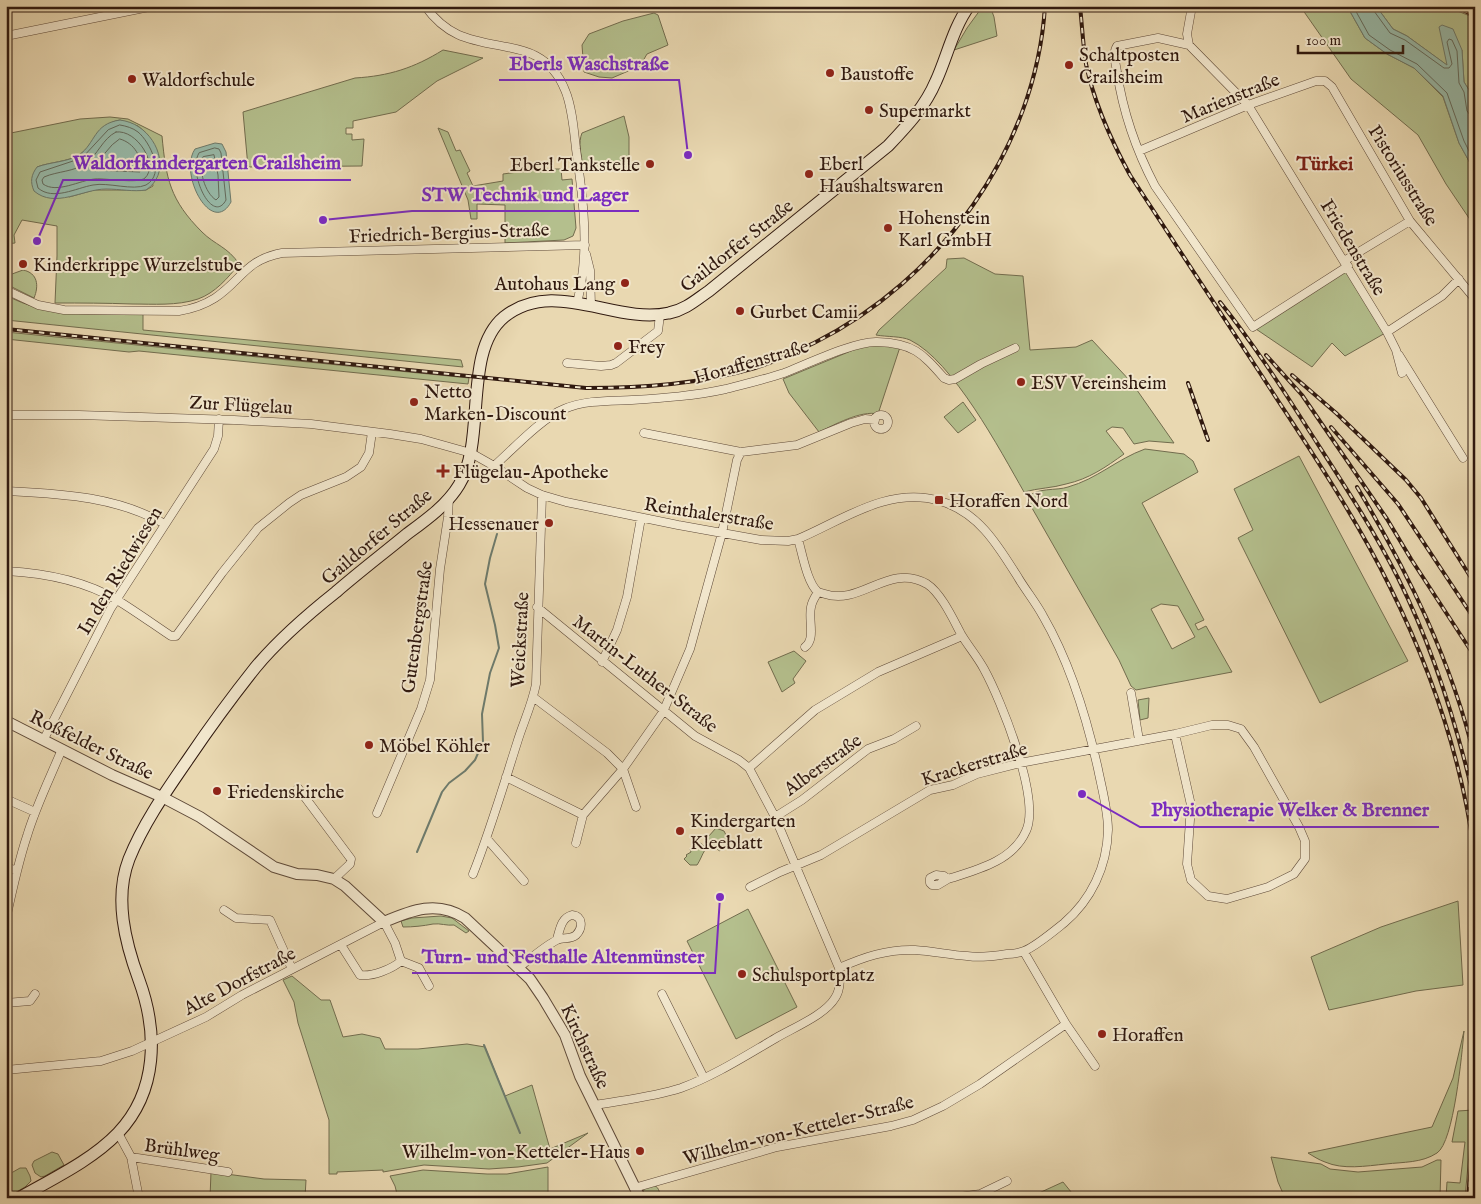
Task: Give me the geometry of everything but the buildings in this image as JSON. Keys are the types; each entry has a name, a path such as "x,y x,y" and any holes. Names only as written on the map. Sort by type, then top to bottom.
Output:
{"main road":[{"name":"Gaildorfer Straße","path":"940,72 951,31 961,6"},
{"name":"Gaildorfer Straße","path":"19,1198 85,1159 118,1133 130,1118 144,1090 151,1058 151,1024 147,1004 132,962 125,933 122,897 126,868 140,833 216,718 268,653 314,610 424,521 459,485 467,469 471,453 484,349 495,327 503,318 514,311 535,302 577,303 633,314 660,315 680,310 709,291 888,146 918,114 930,94 961,19 969,6"},
{"path":"1466,6 1475,10"}],"street":[{"path":"6,36 154,6"},
{"path":"425,6 440,24 451,32 472,40 528,52 556,73 566,91 580,175 584,245 582,279 577,303"},
{"path":"1192,6 1186,34 1189,45 1158,38 1120,45 1115,50 1120,94 1139,151 1155,186 1253,327 1410,221"},
{"name":"Friedenstraße","path":"1189,45 1248,105 1463,458"},
{"name":"Marienstraße","path":"1139,151 1248,105 1316,81 1325,81 1332,87"},
{"name":"Pistoriusstraße","path":"1332,87 1410,221 1475,298"},
{"path":"584,245 590,270 591,306"},
{"name":"Friedrich-Bergius-Straße","path":"6,290 40,305 64,310 179,311 204,304 224,291 247,268 257,261 282,253 584,245"},
{"path":"1387,332 1442,296 1459,279"},
{"path":"567,363 600,366 616,363 654,335 660,326 660,315"},
{"name":"Horaffenstraße","path":"494,466 554,413 579,404 688,396 726,389 782,374 853,346 875,342 891,343 917,351 944,378 949,380 959,378 1015,348"},
{"name":"Friedenstraße","path":"1396,350 1402,373"},
{"name":"Zur Flügelau","path":"6,415 219,419 311,424 421,439 471,453"},
{"name":"In den Riedwiesen","path":"44,739 116,600 214,449 218,436 219,419"},
{"path":"644,433 740,452 797,444 851,423 875,420"},
{"path":"6,571 62,578 94,589 116,600 171,636 176,636 258,528 301,495 346,477 361,467 369,453 372,432"},
{"path":"576,843 583,815 623,769 663,712 690,649 722,533 740,452"},
{"name":"Reinthalerstraße","path":"471,453 527,488 542,495 641,518 722,533 774,541 798,539 876,502 893,498 911,498 939,500 954,506 979,523 992,538 1044,617 1060,649 1079,699 1102,787 1108,829 1104,859 1099,875 1093,888 1075,913 1054,931 1024,952 984,957 917,950 893,951 867,956 839,968"},
{"path":"6,491 70,495 111,502 130,507 164,524"},
{"name":"Weickstraße","path":"473,874 536,684 542,495"},
{"name":"Gutenbergstraße","path":"377,813 422,708 430,680 440,569 449,497"},
{"path":"602,662 617,630 627,597 641,518"},
{"path":"798,539 811,581 818,592 829,596 841,597 889,580 901,578 919,580 930,587 943,603 962,636 984,668 999,699 1025,775 1030,810 1029,823 1024,836 1002,858 948,879"},
{"path":"804,648 809,644 810,638 810,608 818,592"},
{"name":"Martin-Luther-Straße","path":"537,608 663,712 696,736 739,760 749,768 775,817 839,968 840,986 835,999 817,1015 704,1078 681,1088 595,1105"},
{"path":"749,768 814,710 878,672 962,636"},
{"path":"1131,693 1138,740"},
{"path":"533,697 607,753 623,769 636,807"},
{"name":"Roßfelder Straße","path":"6,721 112,775 162,797"},
{"name":"Krackerstraße","path":"750,887 821,855 930,790 953,784 977,774 1020,763 1175,734 1212,725 1228,725 1241,729 1254,747 1305,841 1305,859 1294,874 1268,887 1227,899 1208,896 1190,880 1187,864 1192,805 1175,734"},
{"name":"Alberstraße","path":"775,817 809,796 868,749 900,736 916,726"},
{"path":"6,919 16,870 35,812 62,749"},
{"path":"506,777 583,815"},
{"path":"298,788 350,859 350,864 334,879"},
{"path":"162,797 200,818 274,867 297,874 317,875 334,879 345,886 384,922 395,943 401,961"},
{"path":"6,799 35,812"},
{"path":"486,839 524,881"},
{"path":"6,868 16,870"},
{"name":"Kirchstraße","path":"384,922 408,911 435,908 454,911 465,918 530,979 565,1035 580,1076 640,1198"},
{"path":"224,910 236,918 270,920 292,969"},
{"name":"Alte Dorfstraße","path":"6,1070 101,1061 117,1057 206,1017 242,995 384,922"},
{"path":"518,968 558,939"},
{"path":"341,945 360,975 367,976 396,965 401,961"},
{"path":"1024,952 1066,1024 1095,1066"},
{"path":"401,961 419,968 429,986"},
{"path":"6,1003 30,1001 35,994"},
{"path":"662,994 704,1078"},
{"name":"Wilhelm-von-Ketteler-Straße","path":"634,1188 777,1147 891,1126 912,1120 943,1106 980,1084 1066,1024"},
{"path":"118,1133 131,1158 139,1198"},
{"name":"Brühlweg","path":"131,1158 228,1172"},
{"path":"953,1198 981,1196 1007,1181"}],"green space":[{"path":"983,6 990,6 997,36 954,50 967,28"},
{"path":"1300,6 1347,6 1365,38 1387,54 1414,68 1443,97 1459,143 1475,172 1475,227 1446,184 1418,135 1351,79"},
{"path":"1376,6 1445,6 1475,18 1475,125 1469,90 1464,82 1462,50 1448,66 1407,36 1393,29"},
{"path":"654,13 658,15 668,45 647,54 640,66 612,78 599,77 584,72 582,45 589,34 623,21"},
{"path":"443,50 483,58 437,81 396,112 353,121 353,128 346,128 346,134 352,134 352,140 364,139 362,166 248,167 243,112 355,78 401,70 422,62"},
{"path":"624,116 629,137 629,166 599,170 583,165 580,145 582,133"},
{"path":"110,117 128,119 162,136 165,165 176,199 202,232 226,250 239,264 216,289 198,299 173,304 55,303 57,226 22,220 14,235 15,243 6,244 6,134 80,119","holes":["120,120 138,126 146,133 153,186 146,190 94,190 69,197 37,167 79,155 85,151 101,130 112,122"]},
{"path":"438,128 448,132 456,151 460,150 470,171 467,173 473,186 503,181 503,174 540,169 561,169 562,180 572,179 576,228 573,236 564,240 505,243 505,205 477,204 477,219 471,219 468,200"},
{"path":"964,258 995,274 1023,276 1030,350 1076,347 1092,340 1132,383 1174,443 1149,441 1134,444 1123,428 1112,427 1106,431 1124,454 1090,476 1074,482 1024,492 989,431 959,386 943,367 926,351 910,340 876,335 879,330 946,268 947,259"},
{"path":"1348,266 1387,332 1345,356 1332,343 1312,367 1253,327"},
{"path":"23,270 32,274 36,281 34,298 6,284 6,271 12,274"},
{"path":"6,295 38,308 55,311 90,314 143,314 143,330 461,360 463,367 6,320"},
{"path":"6,332 469,378 468,384 139,351 129,352 6,339"},
{"path":"881,344 900,347 878,414 871,413 856,416 819,432 789,393 783,379 863,346"},
{"path":"963,402 976,420 958,433 944,417"},
{"path":"1145,449 1184,454 1193,461 1198,472 1142,503 1204,620 1195,624 1198,630 1206,626 1232,672 1136,690 1131,686 1119,660 1028,501 1028,498 1036,492 1063,488 1078,483","holes":["1161,604 1178,606 1195,637 1172,649 1151,609"]},
{"path":"1299,456 1408,661 1320,703 1238,538 1253,530 1234,489"},
{"path":"794,651 806,661 793,679 795,683 782,692 768,662"},
{"path":"1149,698 1148,718 1140,720 1138,700"},
{"path":"716,828 724,831 727,842 720,851 711,847 708,848 697,865 690,865 684,859 691,852 690,849 701,843 703,846 708,842 708,837"},
{"path":"1458,901 1463,985 1416,991 1329,1010 1311,957 1381,927"},
{"name":"Schulsportplatz","path":"748,909 797,1007 736,1039 687,941"},
{"path":"441,916 452,918 469,931 466,933 454,925 438,924 403,927 401,921 412,918"},
{"path":"292,976 321,1000 330,1000 343,1037 362,1034 380,1038 385,1049 418,1049 467,1044 485,1047 505,1096 532,1085 550,1149 588,1133 547,1163 489,1169 424,1165 383,1172 383,1170 329,1174 329,1120 298,1023 294,1002 283,980"},
{"path":"1464,1031 1452,1115 1443,1146 1437,1153 1425,1159 1412,1162 1355,1167 1332,1164 1308,1153 1432,1127 1453,1078"},
{"path":"1473,1110 1465,1198 1446,1198 1447,1182 1460,1183 1465,1142 1452,1142 1458,1111"},
{"path":"52,1152 58,1154 64,1165 41,1177 35,1173 32,1165 34,1161"},
{"path":"1271,1157 1321,1164 1330,1169 1358,1172 1422,1167 1441,1160 1440,1198 1285,1198"},
{"path":"548,1167 548,1198 398,1198 390,1176 423,1170 507,1174"},
{"path":"20,1168 26,1168 31,1181 25,1187 6,1198 6,1176"},
{"path":"211,1172 264,1179 306,1180 305,1198 210,1198"},
{"path":"1063,1182 1076,1198 1028,1198"},
{"path":"652,1185 657,1188 661,1198 644,1198 644,1188"}],"water":[{"path":"1347,6 1376,6 1393,29 1407,36 1447,65 1439,27 1442,25 1453,29 1462,50 1464,82 1469,90 1475,125 1475,172 1459,143 1443,96 1414,68 1387,54 1365,38"},
{"path":"120,120 130,122 139,127 152,140 157,149 160,167 158,175 146,190 106,189 60,198 42,196 34,191 32,179 37,167 79,155 105,125"},
{"path":"215,143 222,144 226,152 231,202 223,211 215,212 207,207 194,186 191,160 195,149"}],"waterway":[{"path":"417,852 442,792 449,783 465,771 475,760 483,742 482,714 490,673 499,648 485,584 497,534"},
{"path":"484,1045 520,1133"}],"railway":[{"path":"6,329 586,388 671,384 713,378 755,368 814,343 860,316 902,284 940,246 973,204 1001,159 1023,110 1038,59 1045,6"},
{"path":"1080,6 1089,79 1104,121 1123,162 1329,479 1375,558 1405,618 1444,718 1463,787 1475,858"},
{"path":"1220,302 1256,350 1289,399 1378,540 1398,578 1423,633 1443,688 1475,803"},
{"path":"1266,355 1302,395 1387,519 1475,657"},
{"path":"1292,375 1336,413 1406,480 1421,498 1475,584"},
{"path":"1188,383 1208,440"},
{"path":"1331,427 1398,504 1475,620"},
{"path":"1357,487 1411,585 1441,653 1454,688 1475,759"},
{"path":"1468,1198 1475,1121"}],"place":[{"name":"Schaltposten Crailsheim","path":"1069,65"},
{"name":"Baustoffe","path":"830,73"},
{"name":"Waldorfschule","path":"132,79"},
{"name":"Supermarkt","path":"869,110"},
{"name":"Eberls Waschstraße","path":"688,155"},
{"name":"Eberl Tankstelle","path":"650,164"},
{"name":"Eberl Haushaltswaren","path":"809,174"},
{"name":"STW Technik und Lager","path":"323,220"},
{"name":"Hohenstein Karl GmbH","path":"888,228"},
{"name":"Waldorfkindergarten Crailsheim","path":"37,241"},
{"name":"Kinderkrippe Wurzelstube","path":"23,264"},
{"name":"Autohaus Lang","path":"625,283"},
{"name":"Gurbet Camii","path":"740,311"},
{"name":"Frey","path":"618,346"},
{"name":"ESV Vereinsheim","path":"1021,382"},
{"name":"Netto Marken-Discount","path":"414,402"},
{"name":"Flügelau-Apotheke","path":"443,471"},
{"name":"Horaffen Nord","path":"939,500"},
{"name":"Hessenauer","path":"549,523"},
{"name":"Möbel Köhler","path":"369,745"},
{"name":"Friedenskirche","path":"217,791"},
{"name":"Physiotherapie Welker & Brenner","path":"1082,794"},
{"name":"Kindergarten Kleeblatt","path":"680,831"},
{"name":"Turn- und Festhalle Altenmünster","path":"720,897"},
{"name":"Schulsportplatz","path":"742,974"},
{"name":"Horaffen","path":"1102,1034"},
{"name":"Wilhelm-von-Ketteler-Haus","path":"640,1151"}],"district":[{"name":"Türkei","path":"1325,163"}]}
